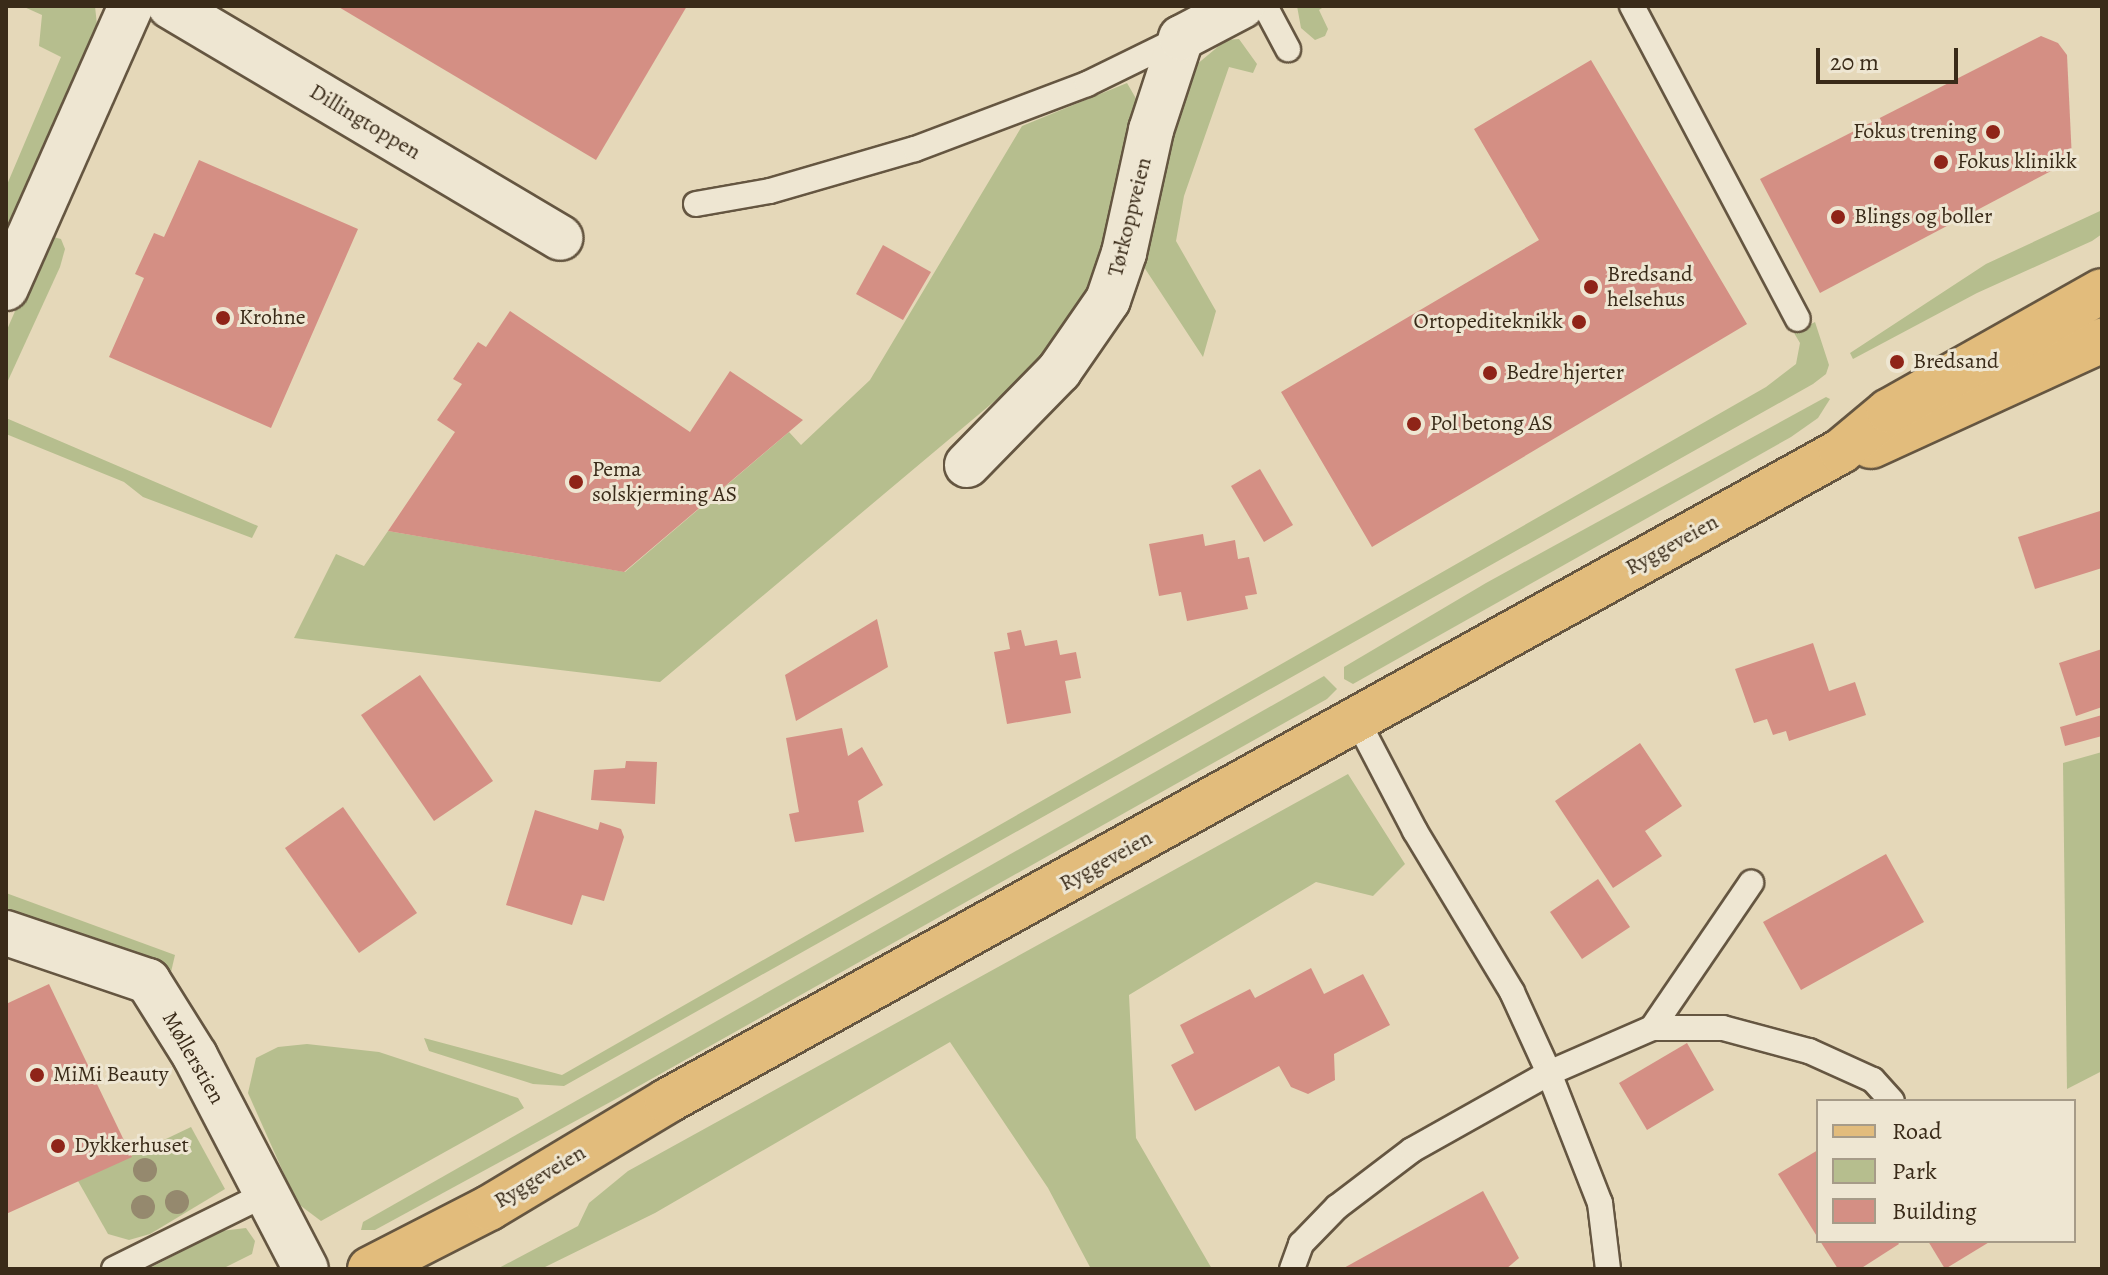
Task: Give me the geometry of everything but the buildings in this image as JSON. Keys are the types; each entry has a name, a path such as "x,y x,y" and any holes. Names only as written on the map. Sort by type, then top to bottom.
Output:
{"main road":[{"name":"Ryggeveien","path":"370,1269 489,1208 667,1101 1841,451 1889,411 2102,291"},
{"name":"Ryggeveien","path":"1841,451 1884,444 2102,340"}],"street":[{"path":"8,278 131,6"},
{"name":"Dillingtoppen","path":"170,6 560,238"},
{"path":"1181,38 1242,6"},
{"name":"Tørkoppveien","path":"967,465 1059,371 1108,300 1124,253 1151,130 1181,38"},
{"name":"Møllerstien","path":"6,933 148,981 195,1056 306,1269"}],"lane":[{"path":"1265,6 1288,49"},
{"path":"1632,6 1798,319"},
{"path":"696,204 770,191 915,149 1087,84 1181,38"},
{"path":"1357,720 1415,831 1512,992 1549,1073 1600,1203 1608,1269"},
{"path":"1652,1028 1751,883"},
{"path":"1292,1269 1301,1244 1350,1198 1412,1150 1549,1073 1652,1028 1723,1028 1809,1051 1873,1080 1890,1099"},
{"path":"114,1269 266,1194"}],"green space":[{"path":"22,6 95,6 98,35 14,224 6,225 6,187 61,57 39,46 42,15"},
{"path":"1297,6 1325,6 1319,10 1328,29 1325,36 1315,40 1301,28"},
{"path":"1239,39 1257,64 1253,73 1229,67 1184,196 1176,241 1216,311 1203,357 1142,264 1176,100 1196,65 1226,40"},
{"path":"1127,83 1138,102 1101,271 1027,374 660,682 294,638 336,554 364,566 388,531 625,572 789,432 801,445 870,380 1022,126"},
{"path":"2100,211 2102,234 2092,241 1977,293 1853,359 1850,353 1986,264"},
{"path":"53,237 61,239 65,249 60,267 6,385 6,332 45,242"},
{"path":"1815,322 1829,365 1826,374 1813,384 564,1086 533,1084 429,1051 424,1038 562,1075 1766,387 1796,364 1800,343 1794,333"},
{"path":"1826,397 1830,399 1818,418 1791,437 1353,684 1344,679 1344,667 1486,583"},
{"path":"6,418 258,526 252,538 143,497 124,482 6,434"},
{"path":"1324,676 1337,689 1327,699 614,1100 375,1230 361,1230 363,1222"},
{"path":"2102,752 2102,1071 2067,1089 2063,763"},
{"path":"1348,774 1405,864 1373,896 1316,882 1129,995 1136,1138 1212,1269 1091,1269 1048,1188 950,1042 655,1213 541,1269 497,1269 578,1226 589,1203 628,1171"},
{"path":"6,893 175,955 171,972 6,917"},
{"path":"307,1044 379,1052 518,1098 524,1108 321,1221 297,1203 248,1093 256,1058 278,1047"},
{"path":"191,1127 225,1189 150,1234 129,1240 108,1234 78,1181"},
{"path":"246,1228 255,1241 252,1254 222,1269 148,1269 221,1231"}],"place":[{"name":"Fokus trening","path":"1993,132"},
{"name":"Fokus klinikk","path":"1941,162"},
{"name":"Blings og boller","path":"1838,217"},
{"name":"Bredsand helsehus","path":"1591,287"},
{"name":"Krohne","path":"223,318"},
{"name":"Ortopediteknikk","path":"1579,322"},
{"name":"Bredsand","path":"1897,362"},
{"name":"Bedre hjerter","path":"1490,373"},
{"name":"Pol betong AS","path":"1414,424"},
{"name":"Pema solskjerming AS","path":"576,482"},
{"name":"MiMi Beauty","path":"37,1075"},
{"name":"Dykkerhuset","path":"58,1146"}]}
